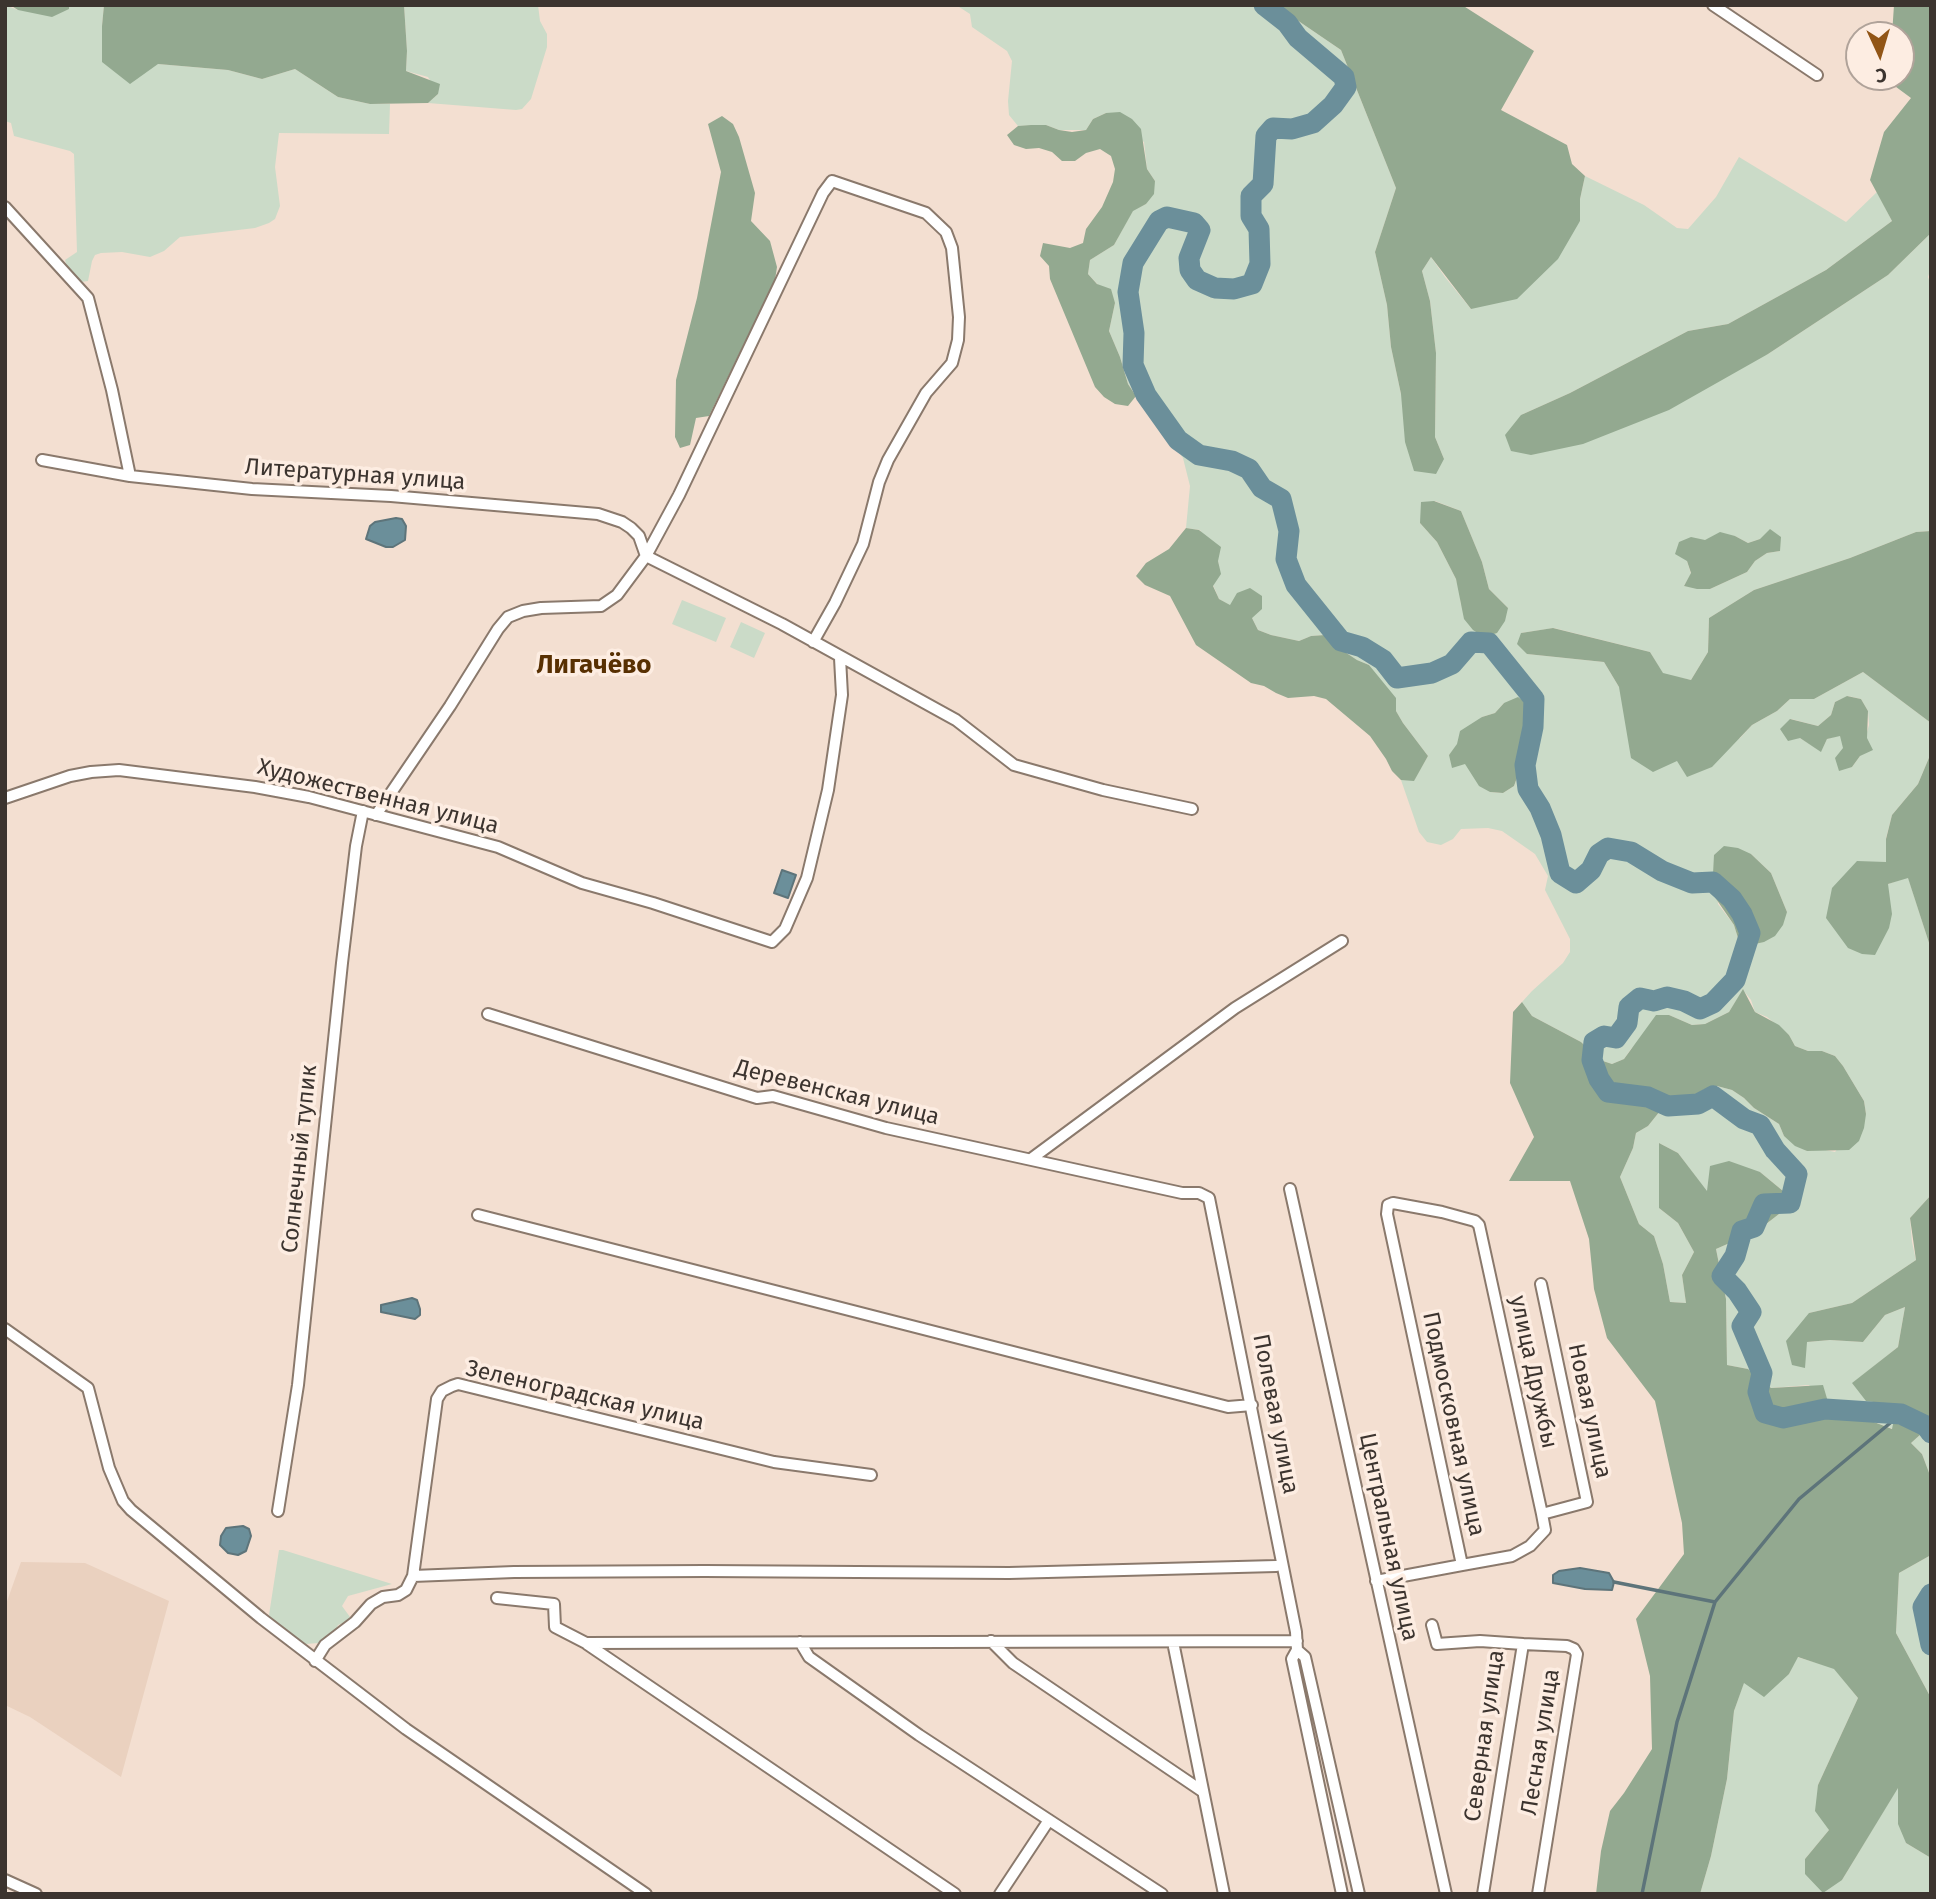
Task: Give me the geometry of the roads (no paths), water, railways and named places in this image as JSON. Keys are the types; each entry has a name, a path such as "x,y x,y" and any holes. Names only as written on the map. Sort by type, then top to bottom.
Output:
{"street":[{"path":"1713,5 1817,75"},
{"path":"376,815 498,629 509,617 541,608 601,606 617,595 646,556 679,495 823,193 832,181 926,213 946,232 953,248 959,317 956,355 926,393 888,460 879,482 863,544 813,642"},
{"path":"5,207 88,298 112,390 130,476"},
{"name":"Литературная улица","path":"42,460 130,476 252,489 391,496 580,511 622,522 639,536 646,556"},
{"path":"646,556 956,720 1014,765 1104,790 1192,809"},
{"name":"Художественная улица","path":"5,797 70,776 119,770 309,797 498,847 582,883 772,942 785,929 807,877 828,790 842,695 840,657"},
{"name":"Солнечный тупик","path":"278,1511 298,1385 342,963 356,846 363,811"},
{"path":"1031,1159 1235,1008 1342,941"},
{"name":"Деревенская улица","path":"488,1014 757,1098 773,1096 886,1128 1182,1193 1199,1193"},
{"name":"Центральная улица","path":"1290,1189 1446,1894"},
{"name":"Полевая улица","path":"1199,1193 1209,1198 1252,1405 1297,1645 1305,1657 1359,1894"},
{"name":"улица Дружбы","path":"1388,1205 1397,1203 1442,1212 1475,1221 1479,1225 1542,1514"},
{"name":"Подмосковная улица","path":"1376,1581 1462,1565 1387,1214 1388,1205"},
{"path":"478,1215 1228,1407 1252,1405"},
{"name":"Новая улица","path":"1541,1284 1587,1502 1542,1514"},
{"path":"5,1329 88,1388 108,1468 123,1501 131,1510 315,1661 405,1729 646,1894"},
{"name":"Зеленоградская улица","path":"413,1576 437,1399 442,1391 458,1384 774,1462 871,1475"},
{"path":"1462,1565 1512,1556 1530,1546 1545,1530 1542,1514"},
{"path":"315,1661 325,1645 355,1622 370,1604 406,1590 413,1576 514,1572 705,1571 1009,1573 1276,1566"},
{"path":"497,1598 554,1604 555,1627 586,1643 956,1894"},
{"name":"Северная улица","path":"1432,1625 1437,1644 1480,1641 1523,1644 1483,1894"},
{"path":"586,1643 991,1641 1297,1645"},
{"path":"991,1641 1013,1663 1202,1791"},
{"path":"800,1642 809,1657 886,1712 1162,1894"},
{"path":"1173,1642 1224,1894"},
{"name":"Лесная улица","path":"1523,1644 1567,1646 1577,1654 1538,1894"},
{"name":"Полевая улица","path":"1297,1645 1292,1659 1342,1894"},
{"path":"1000,1894 1049,1820"},
{"path":"1329,1832 1345,1828"},
{"path":"5,1880 36,1894"}],"water":[{"path":"402,519 406,526 405,540 393,547 386,547 366,539 370,526 375,522"},
{"path":"782,870 796,875 788,898 774,893"},
{"path":"412,1298 417,1300 420,1309 420,1315 415,1319 381,1312 381,1305"},
{"path":"243,1526 249,1529 251,1536 246,1551 238,1555 228,1553 220,1545 221,1536 226,1528"},
{"path":"1580,1568 1609,1573 1614,1582 1612,1590 1585,1589 1553,1583 1553,1575 1559,1571"}],"waterway":[{"path":"1264,5 1344,77 1346,87 1333,105 1313,123 1292,129 1273,128 1266,136 1263,184 1251,196 1251,216 1259,229 1260,264 1252,284 1234,289 1215,288 1197,280 1190,270 1189,258 1200,230 1194,223 1167,217 1159,221 1133,263 1128,292 1134,333 1133,365 1146,395 1178,440 1199,455 1232,461 1249,469 1262,488 1281,499 1289,531 1286,559 1296,585 1341,641 1362,647 1383,660 1397,678 1432,673 1452,664 1471,642 1489,643 1534,699 1533,727 1525,765 1528,789 1540,808 1551,835 1560,873 1576,883 1591,870 1599,854 1608,848 1631,852 1662,871 1692,883 1713,882 1732,899 1750,933 1735,980 1713,1003 1700,1009 1667,997 1654,1001 1640,998 1629,1007 1627,1023 1616,1038 1604,1036 1594,1042 1592,1060 1599,1079 1608,1092 1648,1097 1668,1106 1698,1104 1713,1096 1744,1119 1760,1125 1775,1150 1797,1174 1790,1203 1764,1204 1754,1227 1742,1231 1735,1256 1722,1276 1737,1291 1751,1312 1742,1326 1762,1373 1758,1392 1765,1413 1783,1418 1825,1409 1901,1414 1926,1426 1931,1433"},
{"path":"1642,1894 1677,1722 1715,1602 1799,1499 1901,1414"},
{"path":"1614,1582 1715,1602"},
{"path":"1931,1594 1923,1607 1931,1645"}],"district":[{"name":"Лигачёво","path":"594,666"}]}
